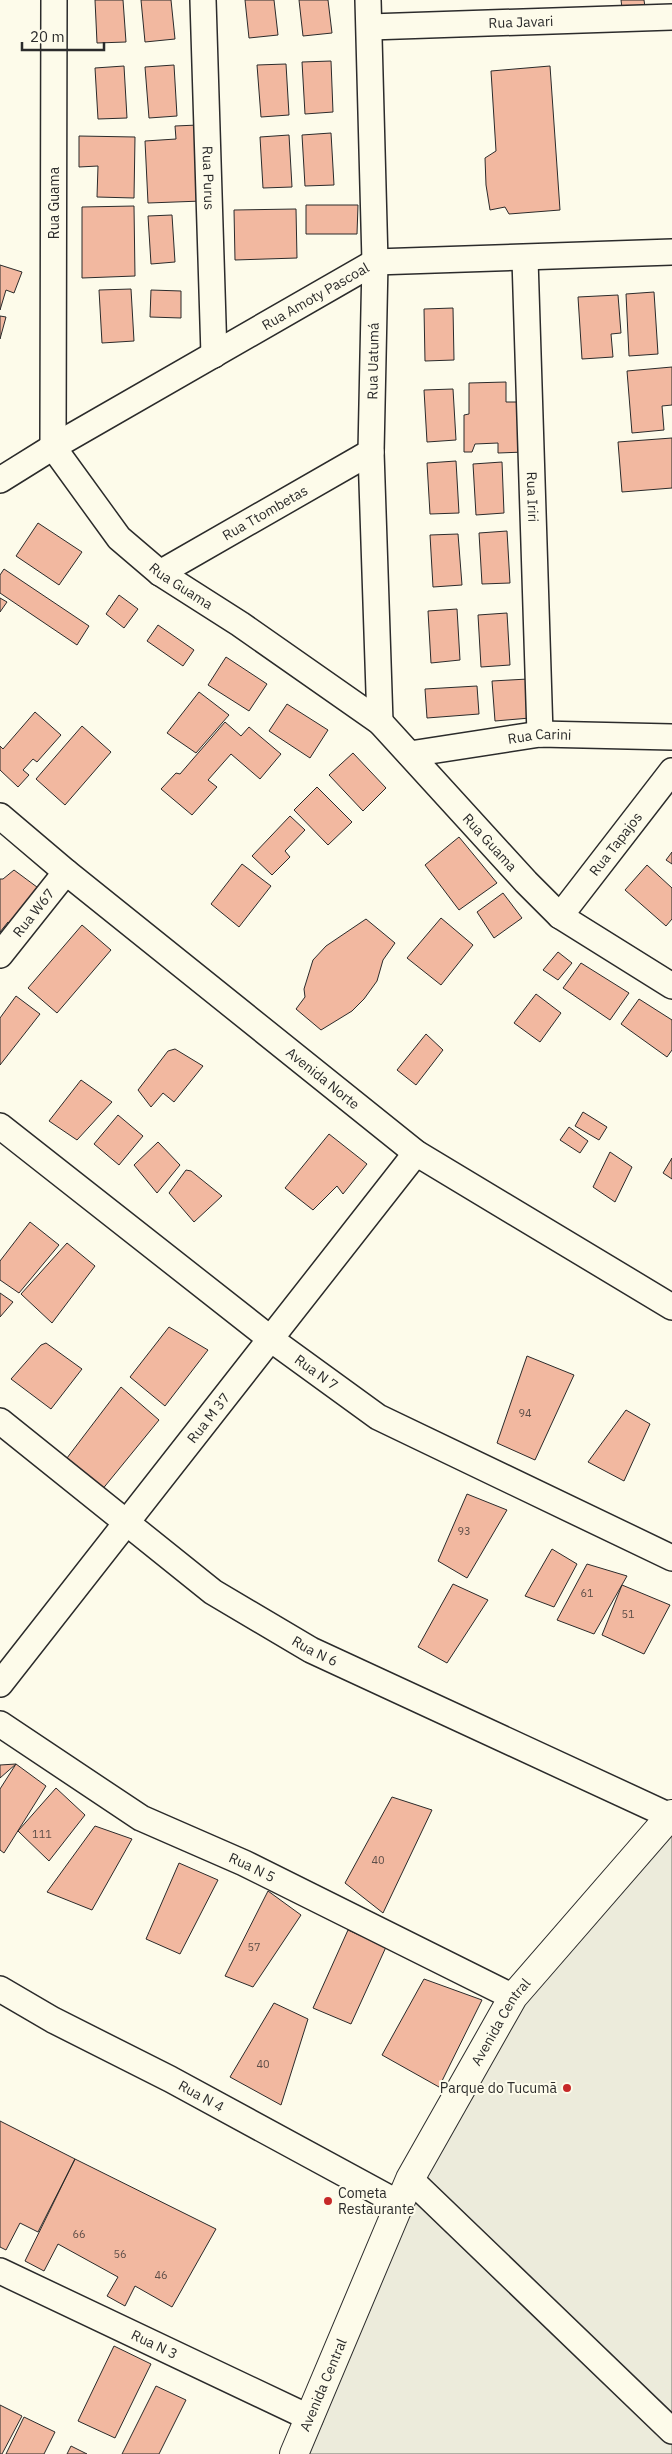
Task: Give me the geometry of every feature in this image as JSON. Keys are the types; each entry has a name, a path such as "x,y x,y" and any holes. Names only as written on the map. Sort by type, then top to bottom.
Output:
{"street":[{"name":"Rua Guama","path":"54,0 53,447 119,538 160,573 240,624 380,722 526,882 560,916 672,986"},
{"name":"Rua Purus","path":"203,0 214,355"},
{"name":"Rua Uatumá","path":"368,0 375,262 371,452 380,722"},
{"name":"Rua Javari","path":"370,27 672,17"},
{"name":"Rua Amoty Pascoal","path":"0,480 53,447 375,262 525,259 672,252"},
{"name":"Rua Iriri","path":"525,259 540,734"},
{"name":"Rua Ttombetas","path":"160,573 371,452"},
{"name":"Rua Carini","path":"410,754 540,734 672,737"},
{"name":"Rua Tapajos","path":"560,916 672,771"},
{"name":"Avenida Norte","path":"0,816 66,872 416,1154 672,1306"},
{"name":"Rua W67","path":"0,955 66,872"},
{"name":"Rua N 7","path":"0,1126 272,1340 378,1417 672,1558"},
{"name":"Rua M 37","path":"0,1684 272,1340 416,1154"},
{"name":"Rua N 6","path":"0,1421 213,1592 311,1650 671,1815"},
{"name":"Rua N 5","path":"0,1724 141,1818 244,1863 513,1997"},
{"name":"Avenida Central","path":"294,2454 405,2191 513,1997 671,1815"},
{"name":"Rua N 4","path":"0,1989 53,2020 170,2079 405,2191 672,2431"},
{"name":"Rua N 3","path":"0,2272 310,2418"}],"shaded area":[{"name":"Parque do Tucumã","path":"672,1814 672,2454 295,2454 410,2179 513,1997"}],"building":[{"path":"95,0 123,0 126,42 97,43"},
{"path":"141,0 171,0 175,39 145,42"},
{"path":"245,0 274,0 278,35 249,38"},
{"path":"299,0 328,0 332,33 303,36"},
{"path":"621,0 644,0 645,7 622,8"},
{"path":"331,61 333,112 305,114 302,62"},
{"path":"286,64 289,115 261,117 257,65"},
{"path":"174,65 177,116 149,118 145,67"},
{"path":"124,66 127,118 98,119 95,68"},
{"path":"550,66 560,210 509,214 505,207 490,210 486,185 485,158 496,151 491,71"},
{"path":"198,125 202,201 148,203 145,141 176,139 175,126"},
{"path":"331,133 334,185 305,186 302,135"},
{"path":"289,135 292,187 263,188 260,137"},
{"path":"79,136 135,137 134,198 97,197 98,166 79,167"},
{"path":"306,205 358,205 357,234 306,234"},
{"path":"134,206 135,276 82,278 82,207"},
{"path":"296,209 297,258 235,260 234,210"},
{"path":"172,215 175,262 151,264 148,216"},
{"path":"0,265 22,272 14,293 6,290 0,310"},
{"path":"131,289 134,341 102,343 99,290"},
{"path":"151,290 181,291 181,318 150,317"},
{"path":"654,292 658,354 629,356 626,294"},
{"path":"618,295 621,333 611,334 613,357 582,359 578,297"},
{"path":"453,308 454,360 425,361 424,309"},
{"path":"0,316 6,317 0,339"},
{"path":"672,367 672,405 662,406 664,430 632,433 627,371"},
{"path":"506,382 506,402 524,402 525,452 498,453 498,443 475,444 472,452 464,452 464,415 469,414 469,383"},
{"path":"453,389 456,440 427,442 424,390"},
{"path":"672,438 672,488 622,492 618,442"},
{"path":"456,461 459,513 430,514 427,463"},
{"path":"502,462 504,513 476,515 473,464"},
{"path":"38,523 82,552 59,585 16,556"},
{"path":"507,531 510,583 482,584 479,533"},
{"path":"458,534 462,585 433,587 430,535"},
{"path":"4,569 89,626 77,645 0,593 0,575"},
{"path":"119,595 138,609 124,628 106,614"},
{"path":"0,598 7,602 0,612"},
{"path":"457,609 460,660 431,663 428,611"},
{"path":"507,613 510,665 481,667 478,615"},
{"path":"158,625 194,650 183,666 147,641"},
{"path":"226,657 267,684 249,711 208,685"},
{"path":"528,679 530,718 495,721 492,681"},
{"path":"477,686 479,714 427,718 425,689"},
{"path":"199,692 229,715 196,753 167,733"},
{"path":"287,704 328,730 310,758 269,731"},
{"path":"35,712 61,735 37,762 33,759 23,770 29,775 18,787 0,770 0,746 3,749"},
{"path":"225,722 241,736 249,727 281,754 260,779 231,754 208,780 217,787 192,815 161,789 176,773 180,774"},
{"path":"82,726 111,752 65,805 36,779"},
{"path":"353,753 386,788 363,811 329,775"},
{"path":"317,787 352,822 328,845 294,810"},
{"path":"290,816 305,830 285,851 290,857 272,875 252,856"},
{"path":"459,837 497,883 459,910 425,865"},
{"path":"672,852 672,864 666,860"},
{"path":"242,864 271,886 239,927 211,904"},
{"path":"647,865 672,888 672,919 666,926 625,890"},
{"path":"14,870 41,890 11,926 8,922 0,932 0,879 3,879"},
{"path":"503,893 522,918 494,938 477,912"},
{"path":"441,918 473,945 441,985 407,958"},
{"path":"366,919 395,943 383,960 377,981 364,999 352,1011 321,1030 296,1009 305,997 304,989 313,960 326,946"},
{"path":"82,925 111,950 57,1013 28,988"},
{"path":"558,952 572,963 558,980 543,970"},
{"path":"581,963 629,993 610,1020 563,988"},
{"path":"536,994 561,1013 540,1042 514,1023"},
{"path":"16,996 40,1014 0,1065 0,1018"},
{"path":"639,999 672,1020 672,1050 667,1057 621,1024"},
{"path":"426,1034 443,1050 416,1085 397,1070"},
{"path":"175,1049 203,1066 174,1102 163,1093 151,1107 138,1090 168,1051"},
{"path":"81,1080 112,1102 77,1140 49,1121"},
{"path":"583,1112 607,1127 599,1140 575,1126"},
{"path":"118,1115 143,1136 119,1165 94,1144"},
{"path":"569,1127 588,1141 580,1153 560,1140"},
{"path":"329,1134 367,1164 343,1194 337,1186 313,1210 285,1188"},
{"path":"158,1142 180,1165 157,1193 134,1165"},
{"path":"610,1152 632,1167 615,1202 593,1187"},
{"path":"672,1158 672,1179 663,1173"},
{"path":"186,1170 191,1171 222,1196 194,1222 169,1193"},
{"path":"30,1222 59,1245 19,1293 0,1280 0,1261"},
{"path":"67,1243 95,1266 52,1323 21,1294"},
{"path":"0,1293 13,1302 0,1317"},
{"path":"169,1327 208,1350 165,1406 130,1377"},
{"path":"46,1343 82,1369 51,1409 11,1379 41,1345"},
{"path":"527,1356 574,1375 535,1460 497,1443"},
{"path":"121,1387 159,1420 101,1491 67,1458"},
{"path":"626,1410 650,1424 624,1481 588,1462"},
{"path":"467,1494 507,1510 467,1578 438,1561"},
{"path":"552,1549 577,1564 554,1607 525,1596"},
{"path":"587,1564 627,1576 594,1634 557,1620"},
{"path":"453,1584 488,1600 447,1663 418,1647"},
{"path":"622,1585 670,1605 644,1654 602,1635"},
{"path":"16,1764 46,1786 4,1853 0,1850 0,1789"},
{"path":"16,1764 0,1778 0,1765"},
{"path":"56,1788 85,1815 49,1861 18,1831"},
{"path":"392,1797 432,1810 383,1913 345,1883"},
{"path":"95,1826 132,1839 92,1910 47,1892"},
{"path":"179,1863 218,1880 180,1954 146,1939"},
{"path":"268,1891 301,1915 253,1987 225,1976"},
{"path":"348,1930 386,1947 351,2024 313,2008"},
{"path":"424,1979 482,2000 439,2087 382,2055"},
{"path":"274,2003 308,2019 281,2105 230,2077"},
{"path":"0,2121 75,2159 38,2232 20,2223 6,2250 0,2247"},
{"path":"75,2159 216,2229 172,2307 135,2286 125,2306 107,2296 118,2277 58,2244 44,2271 25,2261"},
{"path":"114,2346 151,2364 115,2438 78,2421"},
{"path":"156,2386 186,2400 159,2454 122,2454"},
{"path":"0,2405 22,2416 2,2454 0,2454"},
{"path":"24,2417 55,2432 44,2454 6,2454"},
{"path":"71,2446 87,2454 67,2454"}],"place":[{"name":"Parque do Tucumã","path":"567,2088"},
{"name":"Cometa Restaurante","path":"328,2201"}]}
